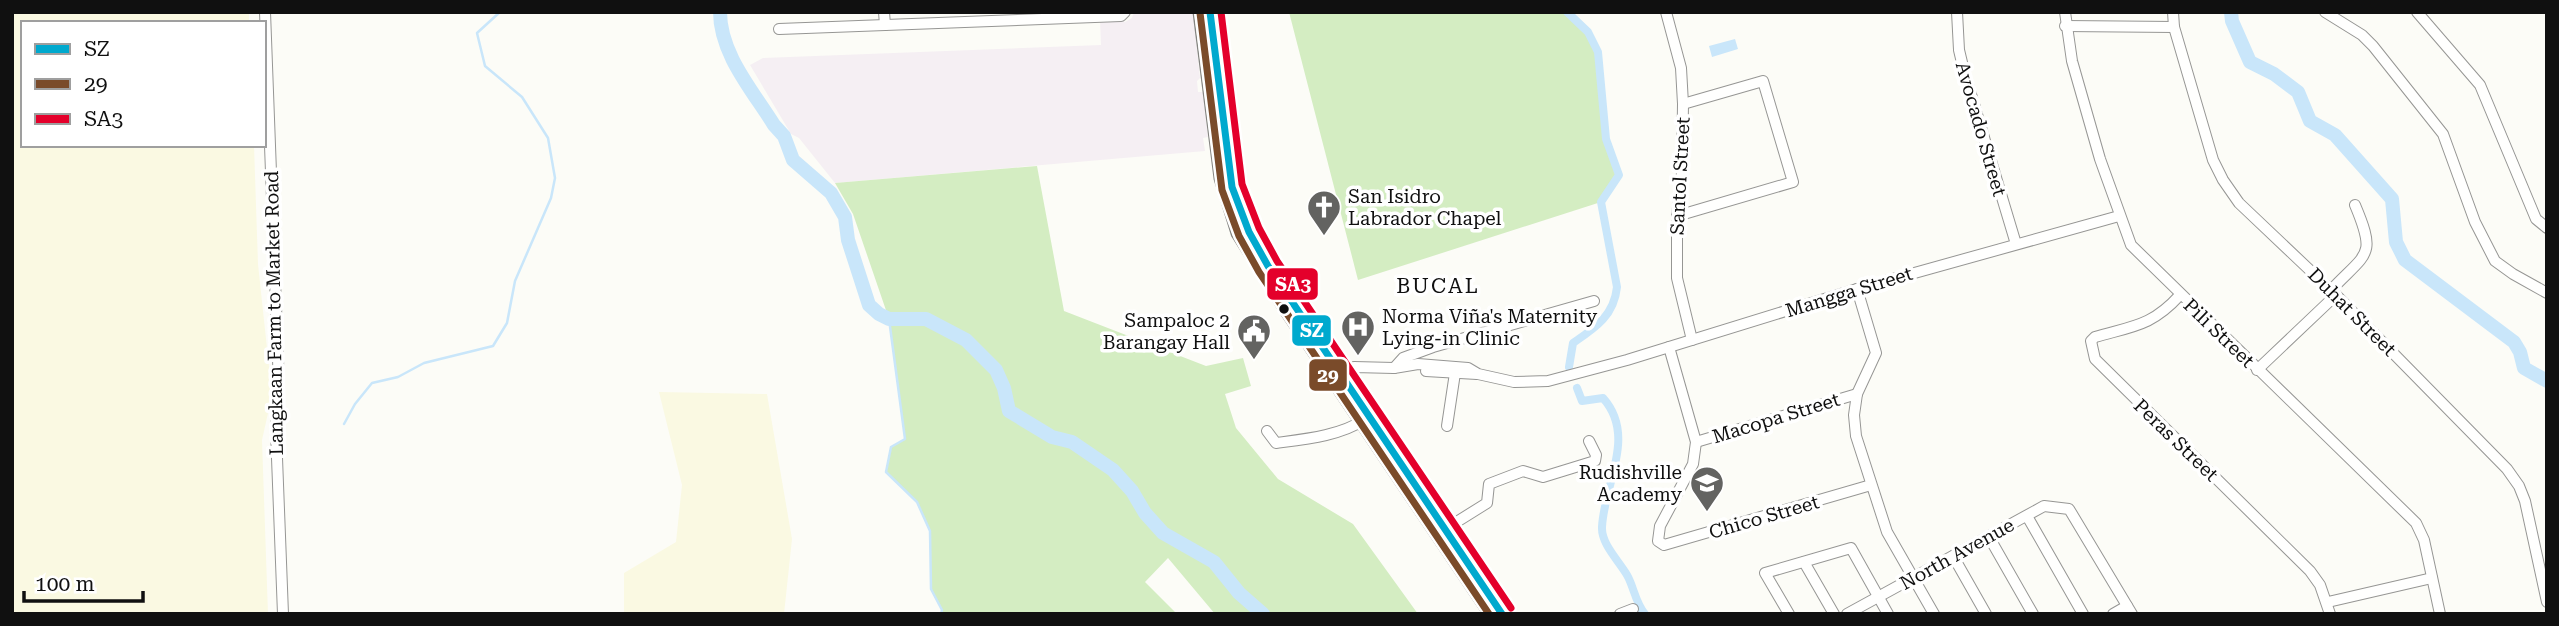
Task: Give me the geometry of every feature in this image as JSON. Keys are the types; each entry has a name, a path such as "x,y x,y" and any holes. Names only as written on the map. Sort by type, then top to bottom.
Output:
{"main road":[{"path":"1200,12 1219,167 1229,210 1250,253 1441,532 1491,614"},
{"path":"1210,12 1232,187 1238,206 1263,257 1335,374"},
{"path":"1441,532 1502,614"}],"street":[{"path":"884,12 885,25"},
{"path":"779,29 1121,16 1125,12"},
{"name":"Santol Street","path":"1665,12 1681,68 1682,173 1677,216 1677,278 1692,340"},
{"name":"Avocado Street","path":"1957,12 1959,50 1964,71 2016,244"},
{"name":"Pili Street","path":"2065,12 2072,61 2119,216 2131,245 2416,523 2424,540 2440,614"},
{"name":"Duhat Street","path":"2173,12 2174,27 2213,160 2223,180 2239,203 2333,292 2485,445 2519,486 2547,602"},
{"path":"2325,12 2362,35 2373,46 2443,134 2475,222 2495,261 2547,293"},
{"path":"2417,12 2480,85 2536,219 2547,228"},
{"path":"2065,26 2174,27"},
{"name":"Langkaan Farm to Market Road","path":"266,39 279,386 276,432 283,614"},
{"path":"1677,216 1793,182 1763,81 1683,104"},
{"path":"2258,370 2333,292 2365,254 2369,246 2367,233 2355,205"},
{"name":"Mangga Street","path":"1478,374 1514,382 1548,381 1580,374 1857,289 2119,216"},
{"path":"1857,289 1876,353 1857,394 1854,415 1856,436 1887,532 1934,614"},
{"name":"Peras Street","path":"2180,295 2163,314 2150,321 2095,337 2091,341 2095,359 2310,571 2328,602 2330,614"},
{"path":"1399,368 1403,358 1433,347 1594,301"},
{"path":"1669,347 1696,442"},
{"path":"1399,368 1418,364 1456,366 1472,369 1478,374"},
{"path":"1335,374 1354,367 1478,374"},
{"path":"1447,426 1455,373"},
{"name":"Macopa Street","path":"1696,442 1857,394"},
{"path":"1268,431 1276,443 1324,436 1366,420"},
{"path":"1441,532 1487,503 1489,484 1523,471 1543,478 1595,461 1589,440"},
{"name":"Chico Street","path":"1696,442 1693,464 1660,526 1658,541 1669,545 1871,485"},
{"name":"North Avenue","path":"1847,614 2044,506 2069,509 2129,610"},
{"path":"2026,516 2083,614"},
{"path":"1989,537 2033,614"},
{"path":"1789,614 1765,573 1851,548 1888,614"},
{"path":"1953,556 1986,614"},
{"path":"1804,562 1834,614"},
{"path":"2328,602 2432,578"},
{"path":"1620,614 1633,610"},
{"path":"2113,614 2129,610"}],"shaded area":[{"path":"1134,12 1193,12 1200,78 1197,81 1198,92 1203,92 1208,137 1203,138 1205,151 835,183 799,138 791,134 750,65 763,58 1101,45 1100,20 1118,19 1125,22 1132,18"}],"green space":[{"path":"12,12 249,12 249,21 21,21 21,147 254,147 258,264 272,395 262,440 268,614 12,614"},
{"path":"1289,12 1567,12 1588,32 1598,52 1606,139 1619,175 1601,202 1358,280"},
{"path":"1037,166 1064,311 1206,366 1243,358 1251,386 1225,394 1236,428 1278,479 1353,524 1418,614 1215,614 1168,558 1145,582 1177,614 941,614 942,610 931,589 930,531 917,502 886,472 891,447 905,439 889,319 853,214 835,183"},
{"path":"659,392 767,394 792,539 784,614 624,614 624,573 676,542 682,485"}],"water":[{"path":"1735,39 1738,49 1712,57 1709,46"}],"waterway":[{"path":"344,424 355,404 372,383 398,377 424,363 493,346 507,323 515,281 551,198 555,178 548,138 522,97 485,66 477,33 500,12"},
{"path":"720,12 725,43 748,85 784,136 793,160 831,193 845,217 848,240 869,305 889,319 926,319 966,340 996,370 1004,388 1009,411 1052,437 1072,442 1113,470 1163,533 1214,562 1239,593 1263,614"},
{"path":"1567,12 1588,32 1598,52 1606,139 1619,175 1601,202 1617,287 1615,297 1608,314 1573,343 1569,367"},
{"path":"2231,12 2232,21 2250,62 2274,74 2298,92 2310,121 2335,135 2392,199 2396,242 2405,260 2514,342 2524,368 2547,381"},
{"path":"889,319 905,439 891,447 886,472 917,502 930,531 931,589 942,610 941,614"},
{"path":"1577,388 1582,401 1603,398 1613,413 1618,444 1602,533 1607,546 1627,575 1645,614"}],"transit line":[{"name":"SZ","path":"1210,12 1232,187 1249,232 1268,266 1502,614"},
{"name":"SA3","path":"1221,12 1242,184 1259,228 1277,261 1511,608"},
{"name":"29","path":"1200,13 1222,190 1239,236 1259,272 1489,614"}],"place":[{"name":"San Isidro Labrador Chapel","path":"1324,237"},
{"name":"Norma Viña's Maternity Lying-in Clinic","path":"1358,357"},
{"name":"Sampaloc 2 Barangay Hall","path":"1254,361"},
{"name":"Rudishville Academy","path":"1707,513"}],"district":[{"name":"BUCAL","path":"1438,286"}]}
